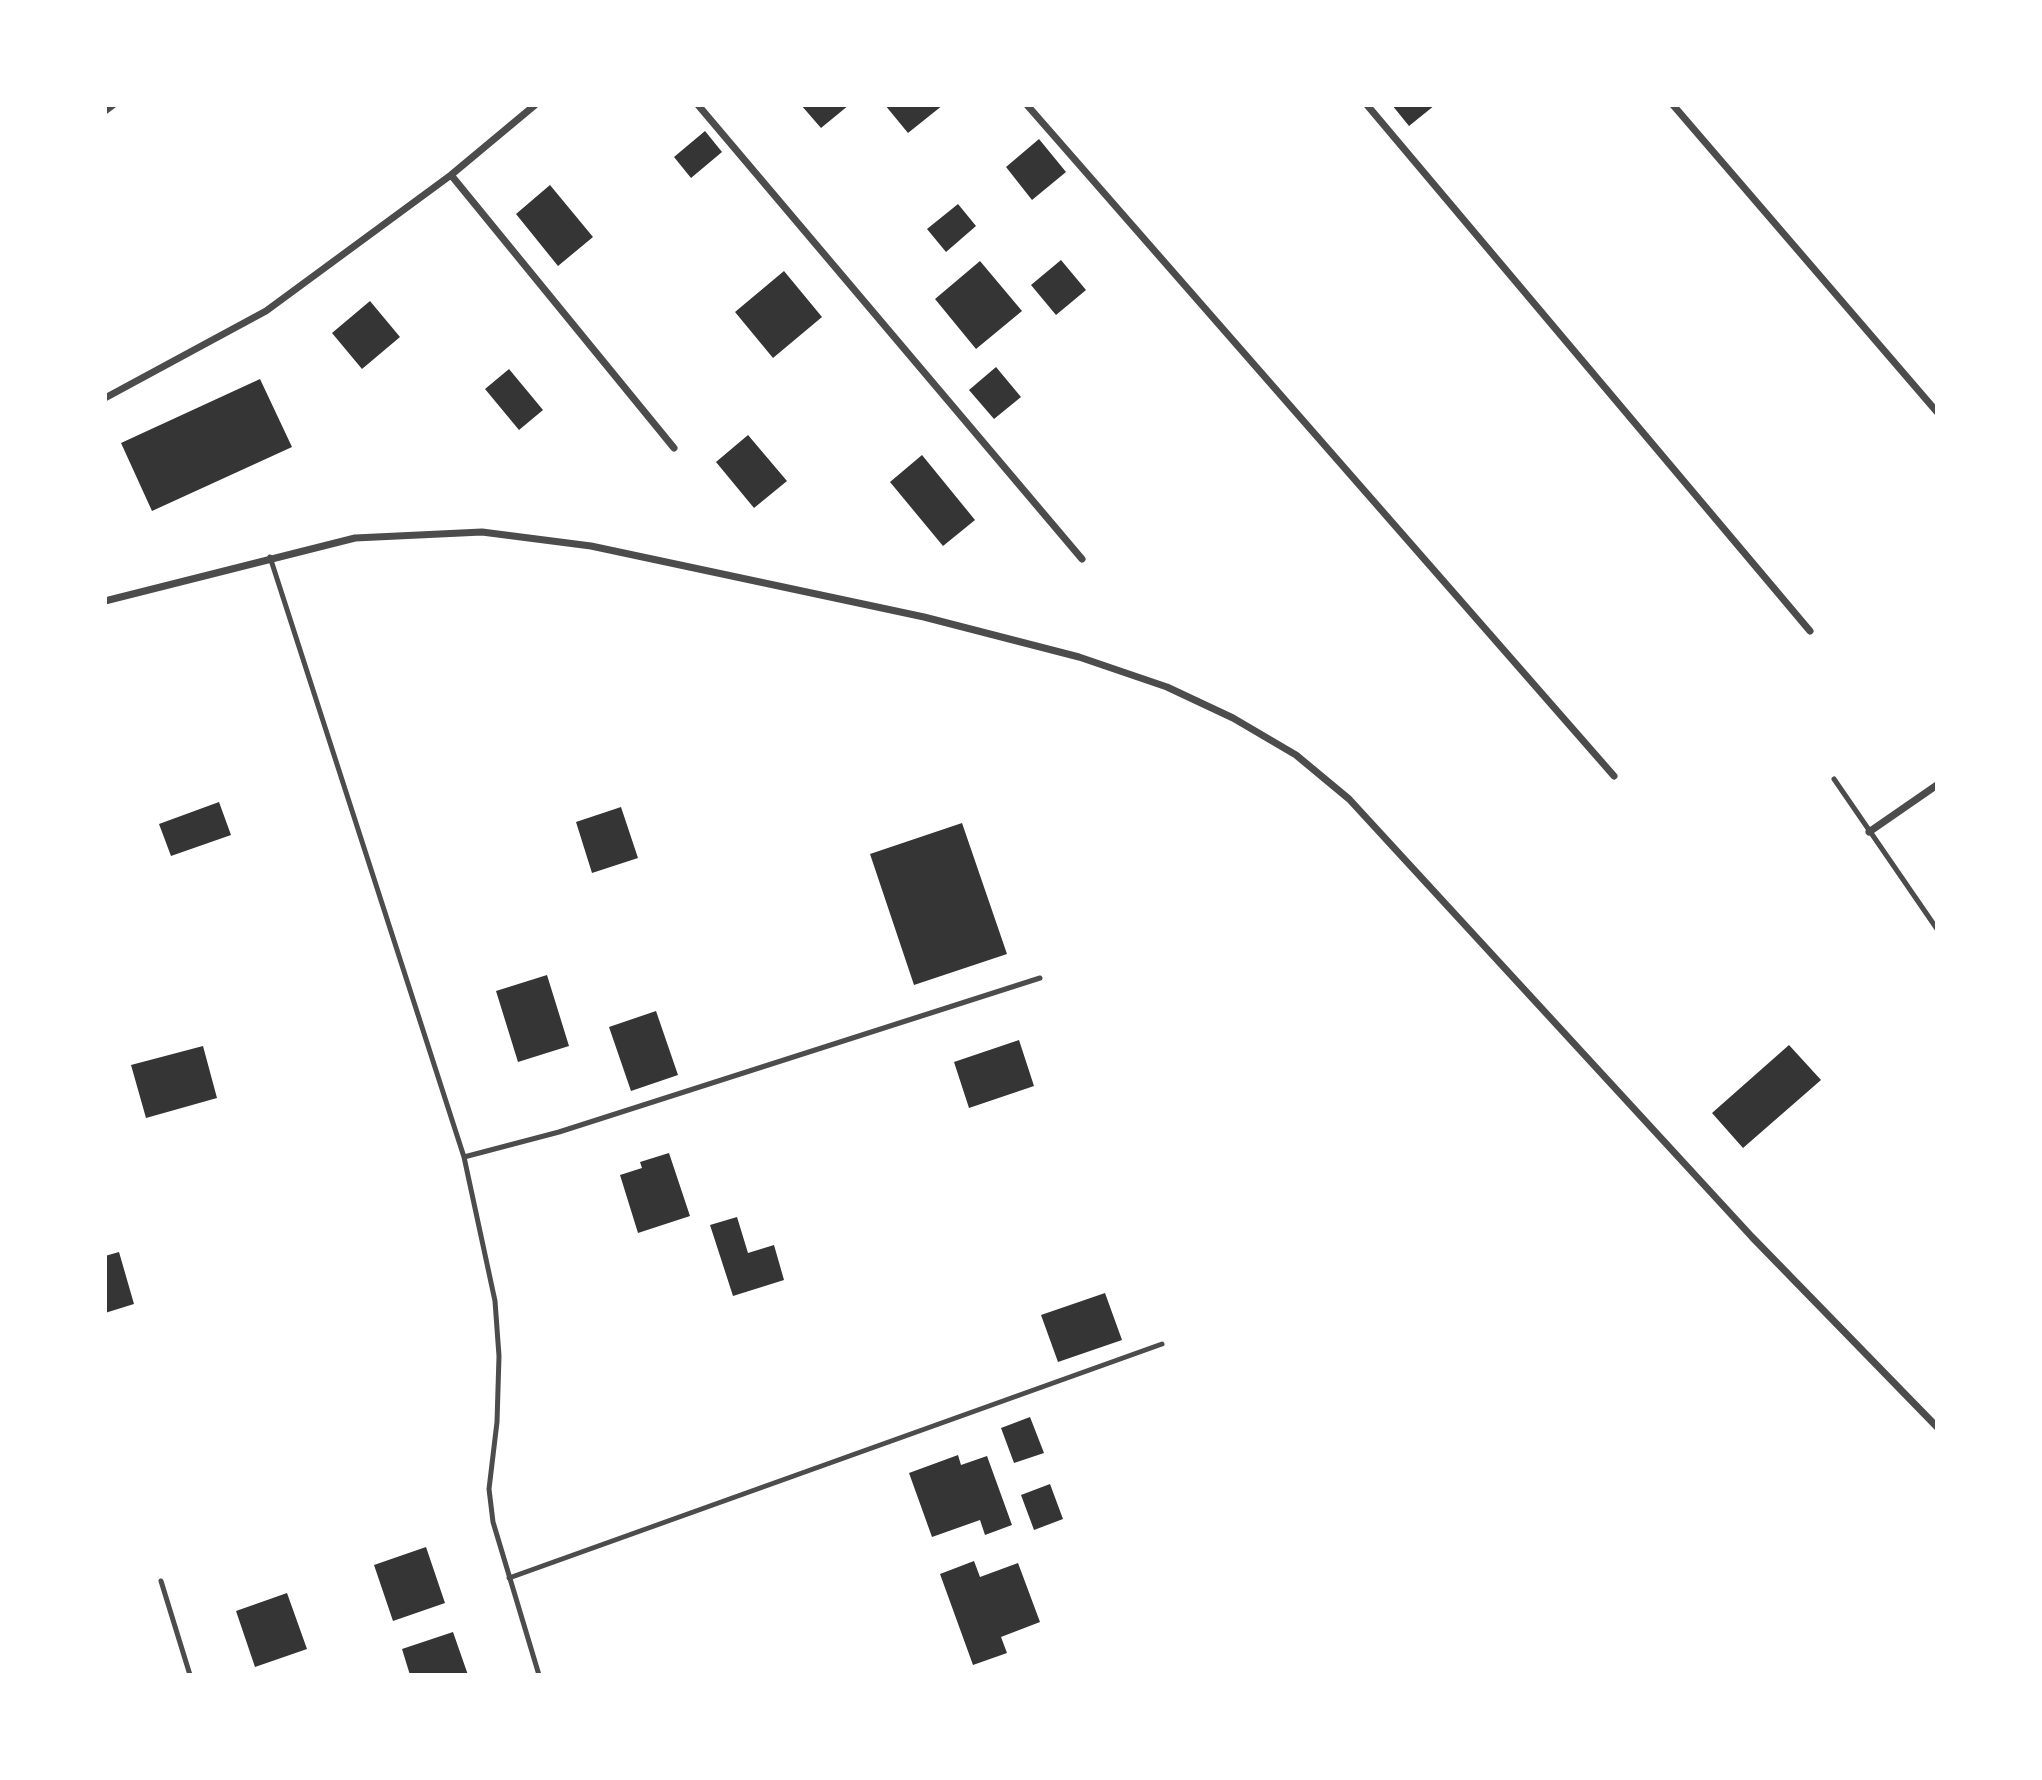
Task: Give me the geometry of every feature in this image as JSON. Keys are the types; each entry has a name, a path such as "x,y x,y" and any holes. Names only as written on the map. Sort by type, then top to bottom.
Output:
{"street":[{"path":"105,111 113,105"},
{"path":"106,396 266,311 451,175 535,105"},
{"path":"698,105 1082,559"},
{"path":"1027,105 1615,776"},
{"path":"1367,105 1810,631"},
{"path":"1673,105 1937,412"},
{"path":"451,175 674,448"},
{"path":"105,601 270,557 355,538 409,533 482,532 591,546 924,617 1079,657 1167,687 1233,718 1296,755 1349,799 1752,1237 1937,1427"},
{"path":"1869,832 1937,785"}],"lane":[{"path":"270,557 464,1157 495,1301 499,1356 497,1422 489,1489 493,1522 539,1675"},
{"path":"1835,779 1937,929"},
{"path":"464,1157 559,1132 1040,978"},
{"path":"509,1578 1163,1344"},
{"path":"161,1581 190,1675"}],"building":[{"path":"801,105 849,105 821,128"},
{"path":"885,105 943,105 908,133"},
{"path":"1392,105 1435,105 1409,126"},
{"path":"705,131 722,152 691,178 674,157"},
{"path":"1039,139 1066,172 1032,200 1006,167"},
{"path":"550,185 593,237 558,266 516,214"},
{"path":"958,204 976,226 946,252 927,229"},
{"path":"1061,260 1086,290 1056,315 1031,285"},
{"path":"980,261 1022,311 976,349 935,299"},
{"path":"784,271 822,317 773,358 735,312"},
{"path":"370,301 400,337 362,369 332,333"},
{"path":"996,367 1021,397 994,419 969,390"},
{"path":"509,369 543,410 519,430 485,389"},
{"path":"260,379 292,447 152,511 121,443"},
{"path":"748,435 787,481 754,508 716,462"},
{"path":"922,455 975,520 943,546 890,482"},
{"path":"219,802 231,835 171,856 159,824"},
{"path":"621,807 638,858 592,873 576,822"},
{"path":"962,823 1007,954 914,985 870,854"},
{"path":"547,975 569,1046 518,1062 496,991"},
{"path":"656,1011 678,1075 631,1091 609,1027"},
{"path":"1019,1040 1034,1086 969,1108 954,1062"},
{"path":"1789,1045 1821,1080 1743,1148 1712,1113"},
{"path":"203,1046 217,1098 146,1118 131,1065"},
{"path":"669,1153 690,1216 638,1233 620,1175 642,1168 640,1162"},
{"path":"737,1217 748,1253 774,1245 784,1280 733,1296 710,1225"},
{"path":"119,1252 134,1304 105,1313 105,1256"},
{"path":"1105,1293 1122,1340 1058,1362 1041,1315"},
{"path":"1030,1417 1044,1453 1014,1463 1001,1428"},
{"path":"958,1455 961,1465 987,1456 1012,1525 985,1535 980,1520 932,1537 909,1473"},
{"path":"1050,1484 1063,1519 1034,1530 1021,1495"},
{"path":"426,1547 445,1603 393,1621 374,1565"},
{"path":"974,1561 980,1577 1018,1563 1040,1622 1001,1637 1007,1653 973,1665 940,1574"},
{"path":"287,1593 307,1649 255,1667 236,1611"},
{"path":"453,1632 468,1675 410,1675 402,1649"}]}
